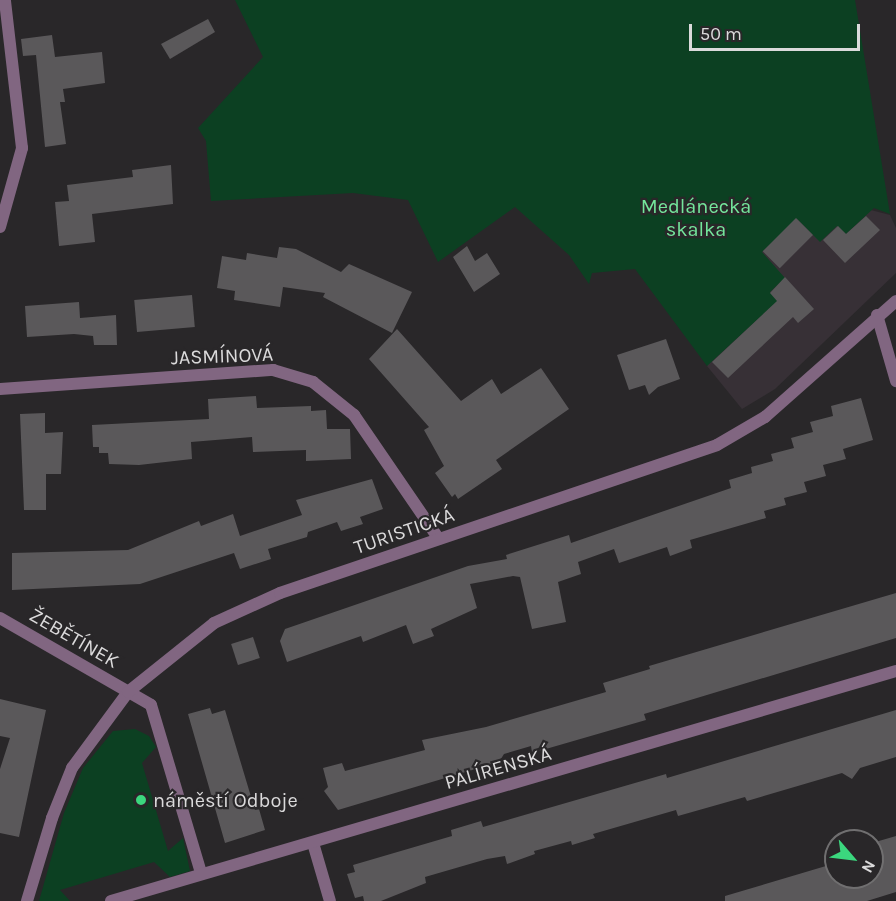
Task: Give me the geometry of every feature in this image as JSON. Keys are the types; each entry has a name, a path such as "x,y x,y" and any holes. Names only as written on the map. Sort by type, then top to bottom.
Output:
{"street":[{"path":"0,227 22,148 5,0"},
{"name":"TURISTICKÁ","path":"27,901 52,818 72,768 128,692 214,623 280,593 717,445 765,417 896,300"},
{"path":"877,315 896,381"},
{"name":"JASMÍNOVÁ","path":"0,389 273,370 313,382 354,415 439,539"},
{"name":"ŽEBĚTÍNEK","path":"0,618 128,692"},
{"name":"PALÍRENSKÁ","path":"111,901 896,671"},
{"path":"128,692 151,705 201,873"},
{"path":"313,843 330,901"}],"shaded area":[{"path":"863,208 890,215 896,228 896,273 775,389 742,409 707,366 754,248 795,214"}],"green space":[{"name":"Medlánecká skalka","path":"235,0 855,0 890,214 874,208 846,234 837,226 820,242 797,219 762,252 785,278 770,292 782,306 771,307 707,366 635,269 592,273 589,284 569,255 515,207 438,262 408,200 353,193 211,201 206,141 198,128 263,57"},
{"name":"náměstí Odboje","path":"135,729 149,736 156,747 142,763 168,851 183,838 190,871 170,877 154,862 60,890 70,901 39,901 64,813 83,768 113,731"}],"building":[{"path":"208,19 215,32 170,59 161,44"},
{"path":"52,35 55,57 102,52 105,83 63,89 65,102 60,102 66,144 45,147 36,55 23,56 21,39"},
{"path":"171,165 173,204 92,214 95,242 59,246 55,202 69,201 67,185 133,177 132,170"},
{"path":"866,216 880,230 845,263 823,240 838,226 846,234"},
{"path":"796,218 813,235 780,268 763,251"},
{"path":"467,246 475,261 487,253 500,274 474,292 453,257"},
{"path":"279,247 296,249 341,272 349,264 412,292 392,333 323,297 325,293 283,287 280,307 234,300 235,291 217,288 222,256 246,260 247,253 277,258"},
{"path":"785,277 814,309 798,323 793,317 728,378 712,362 777,301 770,293"},
{"path":"192,295 195,327 137,332 134,300"},
{"path":"79,302 80,318 116,315 117,345 94,345 93,336 74,334 27,337 25,306"},
{"path":"397,329 461,401 492,379 501,394 541,368 569,409 496,460 502,469 458,499 455,494 452,497 435,473 444,466 424,430 429,427 369,359"},
{"path":"666,339 680,379 658,387 649,395 645,385 629,390 617,355"},
{"path":"256,396 257,408 311,406 311,411 326,410 327,429 350,429 351,459 306,461 306,450 253,452 252,437 191,442 192,459 139,465 109,464 108,453 99,453 99,447 93,447 92,425 209,419 208,399"},
{"path":"861,398 873,440 843,449 846,459 823,465 826,476 804,482 807,492 784,498 786,505 764,511 766,518 690,540 692,548 670,556 667,547 619,563 614,549 578,562 581,574 558,582 566,622 532,629 520,577 513,576 470,584 477,608 431,629 434,636 413,644 406,625 363,642 361,636 287,662 280,641 285,629 468,566 507,559 506,555 569,535 571,543 731,488 729,480 752,473 751,467 773,461 771,454 794,448 791,438 813,432 810,422 833,416 831,406"},
{"path":"45,413 45,433 63,432 61,474 46,474 46,510 24,510 20,414"},
{"path":"372,479 383,509 360,517 363,524 341,531 337,522 308,532 307,537 268,549 271,559 240,569 234,553 140,584 12,590 12,553 128,550 199,521 201,526 233,514 240,536 302,515 296,500"},
{"path":"896,593 896,638 644,714 646,720 532,753 531,746 504,754 499,762 338,810 324,791 328,787 323,768 342,763 345,771 425,750 422,740 486,727 606,692 603,683 650,669 649,666"},
{"path":"253,637 260,658 238,665 231,644"},
{"path":"0,699 46,710 19,837 0,833 0,769 10,738 0,736"},
{"path":"210,708 212,714 225,710 255,810 259,809 265,830 225,843 188,714"},
{"path":"896,710 896,757 860,768 852,779 842,773 747,801 745,797 678,816 676,810 593,834 595,838 572,845 571,841 534,851 535,854 507,864 505,856 425,877 426,883 381,901 364,901 363,896 355,898 347,874 355,872 353,865 452,836 451,830 481,821 483,827 666,774 667,778"},
{"path":"896,836 896,892 867,901 725,901 725,896 824,867 824,889 884,889 884,840"}],"place":[{"name":"náměstí Odboje","path":"141,800"}]}
